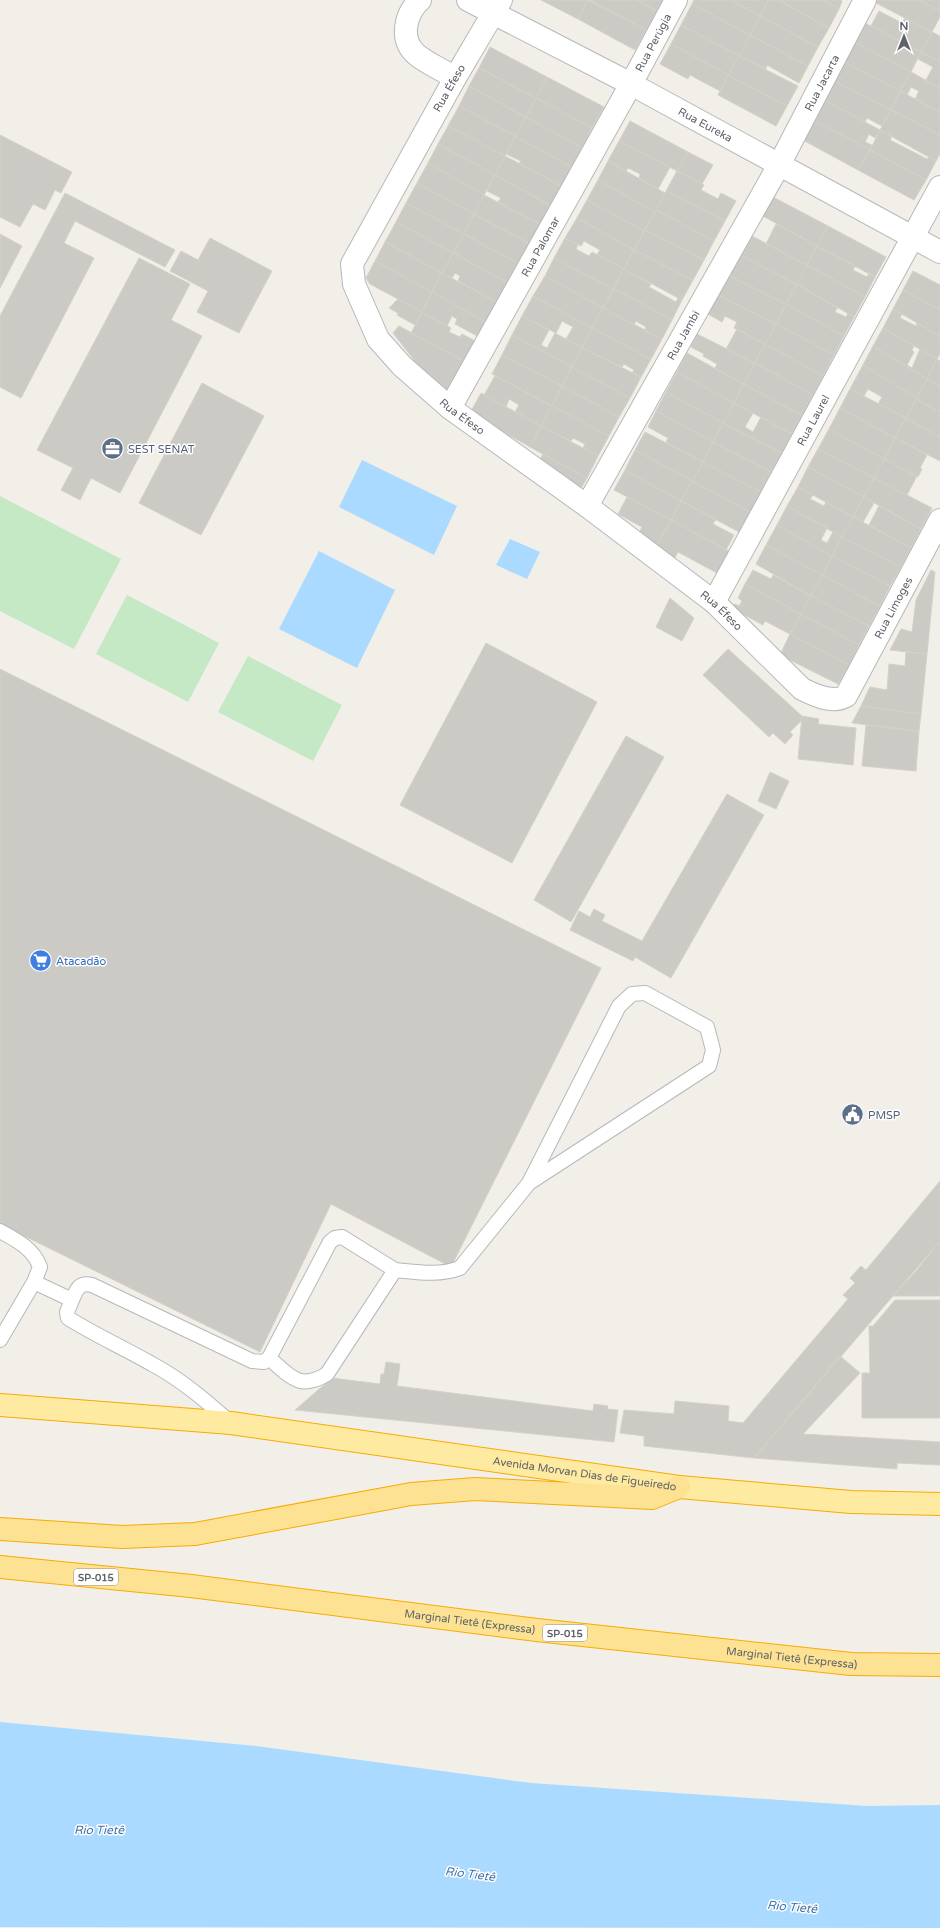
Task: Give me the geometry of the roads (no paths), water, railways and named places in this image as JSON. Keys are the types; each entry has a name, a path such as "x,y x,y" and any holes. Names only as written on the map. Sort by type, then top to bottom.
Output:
{"highway":[{"name":"Avenida Morvan Dias de Figueiredo","path":"0,1405 231,1423 679,1487 851,1502 940,1504"},
{"path":"0,1528 122,1537 195,1534 411,1494 475,1489 652,1498 679,1487"},
{"name":"Marginal Tietê (Expressa)","path":"0,1568 191,1586 537,1630 843,1663 940,1665"}],"street":[{"path":"420,0 409,13 406,22 406,31 410,47 422,59 455,78"},
{"name":"Rua Eureka","path":"468,0 498,6 631,84 940,252"},
{"name":"Rua Perúgia","path":"631,84 676,0"},
{"name":"Rua Jacarta","path":"779,165 865,0"},
{"name":"Rua Éfeso","path":"498,6 455,78 352,264 354,284 378,339 402,366 450,408 588,506 714,602 802,689 839,700 846,696"},
{"name":"Rua Palomar","path":"450,408 631,84"},
{"name":"Rua Jambi","path":"588,506 779,165"},
{"name":"Rua Laurel","path":"714,602 940,187"},
{"name":"Rua Limoges","path":"846,696 940,520"}],"lane":[{"path":"231,1423 196,1392 153,1364 103,1339 68,1318 67,1312 78,1287 82,1284 92,1285 252,1361 264,1362 269,1358 330,1242 335,1238 342,1237 395,1270 431,1274 451,1272 460,1268 529,1183 619,1006 632,994 645,993 707,1026 713,1050 709,1066 529,1183"},
{"path":"0,1230 22,1243 34,1254 40,1267 34,1282 0,1340"},
{"path":"269,1358 295,1380 307,1382 318,1379 327,1374 395,1270"},
{"path":"34,1282 72,1300"}],"water":[{"path":"362,460 457,506 434,555 339,507"},
{"path":"510,539 540,552 527,579 496,565"},
{"path":"319,551 395,590 357,668 279,629"},
{"name":"Rio Tietê","path":"0,1722 256,1746 531,1783 867,1806 940,1805 940,1928 0,1927"}],"place":[{"name":"SEST SENAT","path":"113,449"},
{"name":"Atacadão","path":"40,961"},
{"name":"PMSP","path":"852,1115"}]}
